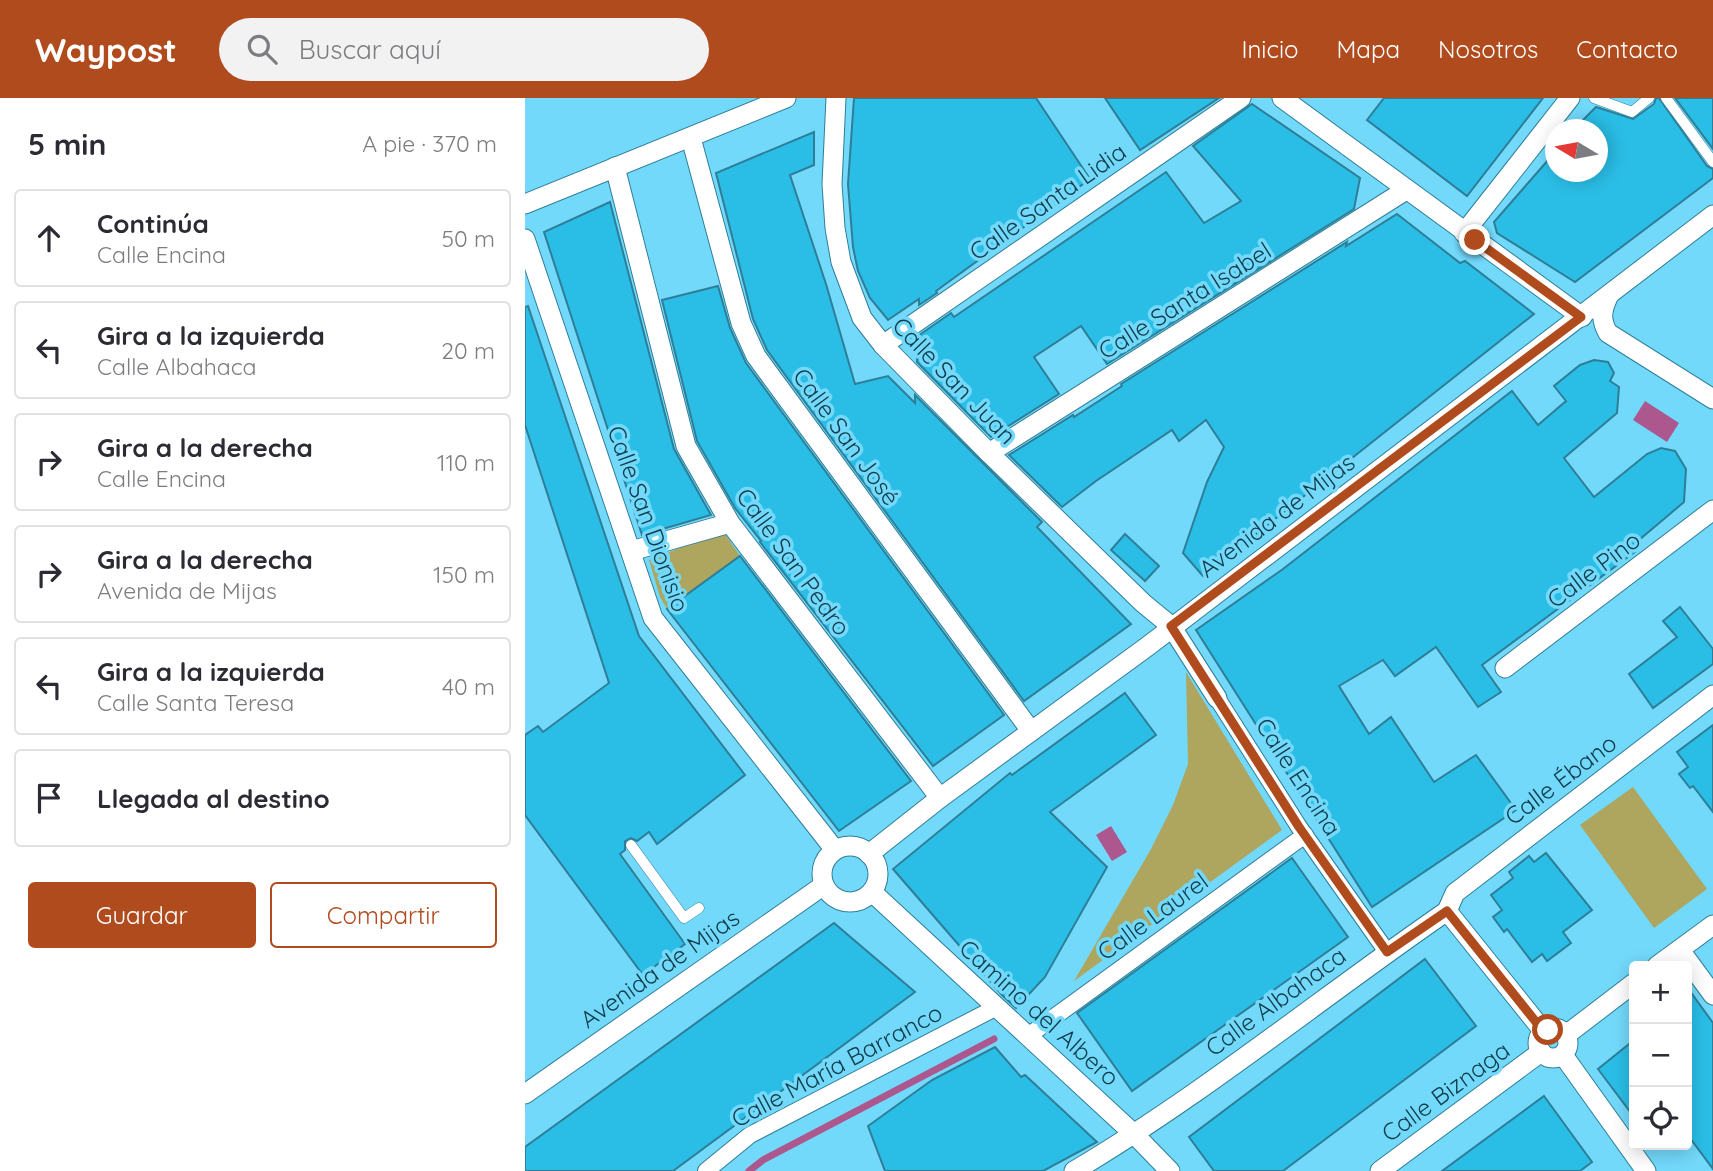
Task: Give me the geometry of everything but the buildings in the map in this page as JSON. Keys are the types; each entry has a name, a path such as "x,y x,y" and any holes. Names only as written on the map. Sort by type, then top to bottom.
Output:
{"street":[{"path":"525,204 786,98"},
{"name":"Calle Santa Lidia","path":"883,345 1241,98"},
{"path":"1282,98 1581,317"},
{"path":"1464,233 1570,98"},
{"name":"Calle San Juan","path":"834,100 832,184 835,228 841,262 862,318 883,345 989,453 1143,603 1171,626"},
{"name":"Calle San José","path":"691,138 741,323 756,356 1031,731"},
{"name":"Calle San Pedro","path":"615,167 686,446 730,523 940,798"},
{"name":"Calle Santa Isabel","path":"989,453 1406,190"},
{"name":"Avenida de Mijas","path":"869,853 1149,646 1171,626 1713,215"},
{"name":"Calle San Dionisio","path":"525,239 653,618 835,850"},
{"path":"1608,296 1603,310 1603,323 1608,333 1713,399"},
{"name":"Calle Pino","path":"1505,668 1713,510"},
{"path":"631,551 730,523"},
{"name":"Calle Encina","path":"1171,626 1305,835 1387,952"},
{"name":"Calle Ébano","path":"1447,911 1455,893 1713,695"},
{"name":"Calle Laurel","path":"1028,1036 1305,835"},
{"path":"846,846 856,846 869,853 878,871 878,880 872,892 863,900 847,903 832,897 824,885 824,862 835,850 846,846"},
{"name":"Avenida de Mijas","path":"525,1094 824,885"},
{"name":"Camino del Albero","path":"872,892 1135,1135 1170,1171"},
{"path":"1447,911 1544,1032"},
{"name":"Calle Albahaca","path":"1074,1171 1135,1135 1447,911"},
{"path":"1664,961 1713,925"},
{"path":"1680,950 1713,995"},
{"path":"1566,1035 1629,988"},
{"name":"Calle María Barranco","path":"706,1171 750,1135 995,1007"},
{"path":"1544,1032 1558,1029 1566,1035 1568,1044 1563,1055"},
{"path":"1544,1032 1539,1043 1541,1052 1549,1058 1563,1055"},
{"name":"Calle Biznaga","path":"1380,1171 1541,1052"},
{"path":"1563,1055 1646,1171"}],"lane":[{"path":"1594,98 1632,112 1650,98"},
{"path":"1666,98 1713,162"},
{"path":"631,845 684,918 699,908"}],"shaded area":[{"path":"1645,401 1679,423 1667,442 1633,420"},
{"path":"723,531 740,556 667,609 660,597 649,560"},
{"path":"1186,672 1282,830 1074,981 1151,849 1173,805 1188,764"},
{"path":"1633,787 1707,889 1654,928 1580,825"},
{"path":"1111,826 1127,852 1112,861 1096,835"}],"waterway":[{"path":"749,1171 763,1160 994,1039"}],"route":[{"path":"1475,240 1581,317 1171,626 1299,827 1387,952 1447,911 1544,1032 1548,1030"}]}
